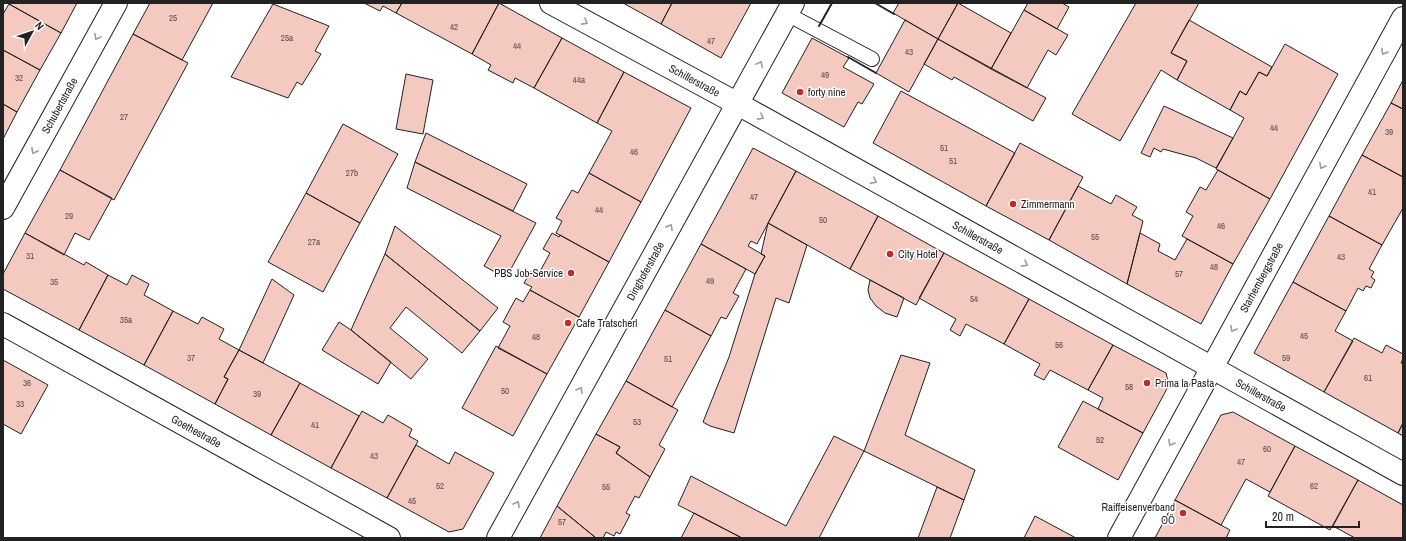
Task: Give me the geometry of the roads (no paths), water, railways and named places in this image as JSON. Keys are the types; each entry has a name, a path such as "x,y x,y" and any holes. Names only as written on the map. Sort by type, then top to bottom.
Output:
{"street":[{"name":"Schubertstraße","path":"3,208 116,3"},
{"name":"Schillerstraße","path":"551,3 738,104 1403,474"},
{"name":"Dinghoferstraße","path":"498,538 790,8"},
{"name":"Starhembergstraße","path":"1119,538 1403,18"},
{"name":"Goethestraße","path":"3,324 389,538"}],"lane":[{"path":"790,8 872,59"}],"place":[{"name":"forty nine","path":"800,92"},
{"name":"Zimmermann","path":"1013,204"},
{"name":"City Hotel","path":"890,254"},
{"name":"PBS Job-Service","path":"571,273"},
{"name":"Cafe Tratscherl","path":"568,323"},
{"name":"Prima la Pasta","path":"1147,383"},
{"name":"Raiffeisenverband OÖ","path":"1183,513"}]}
